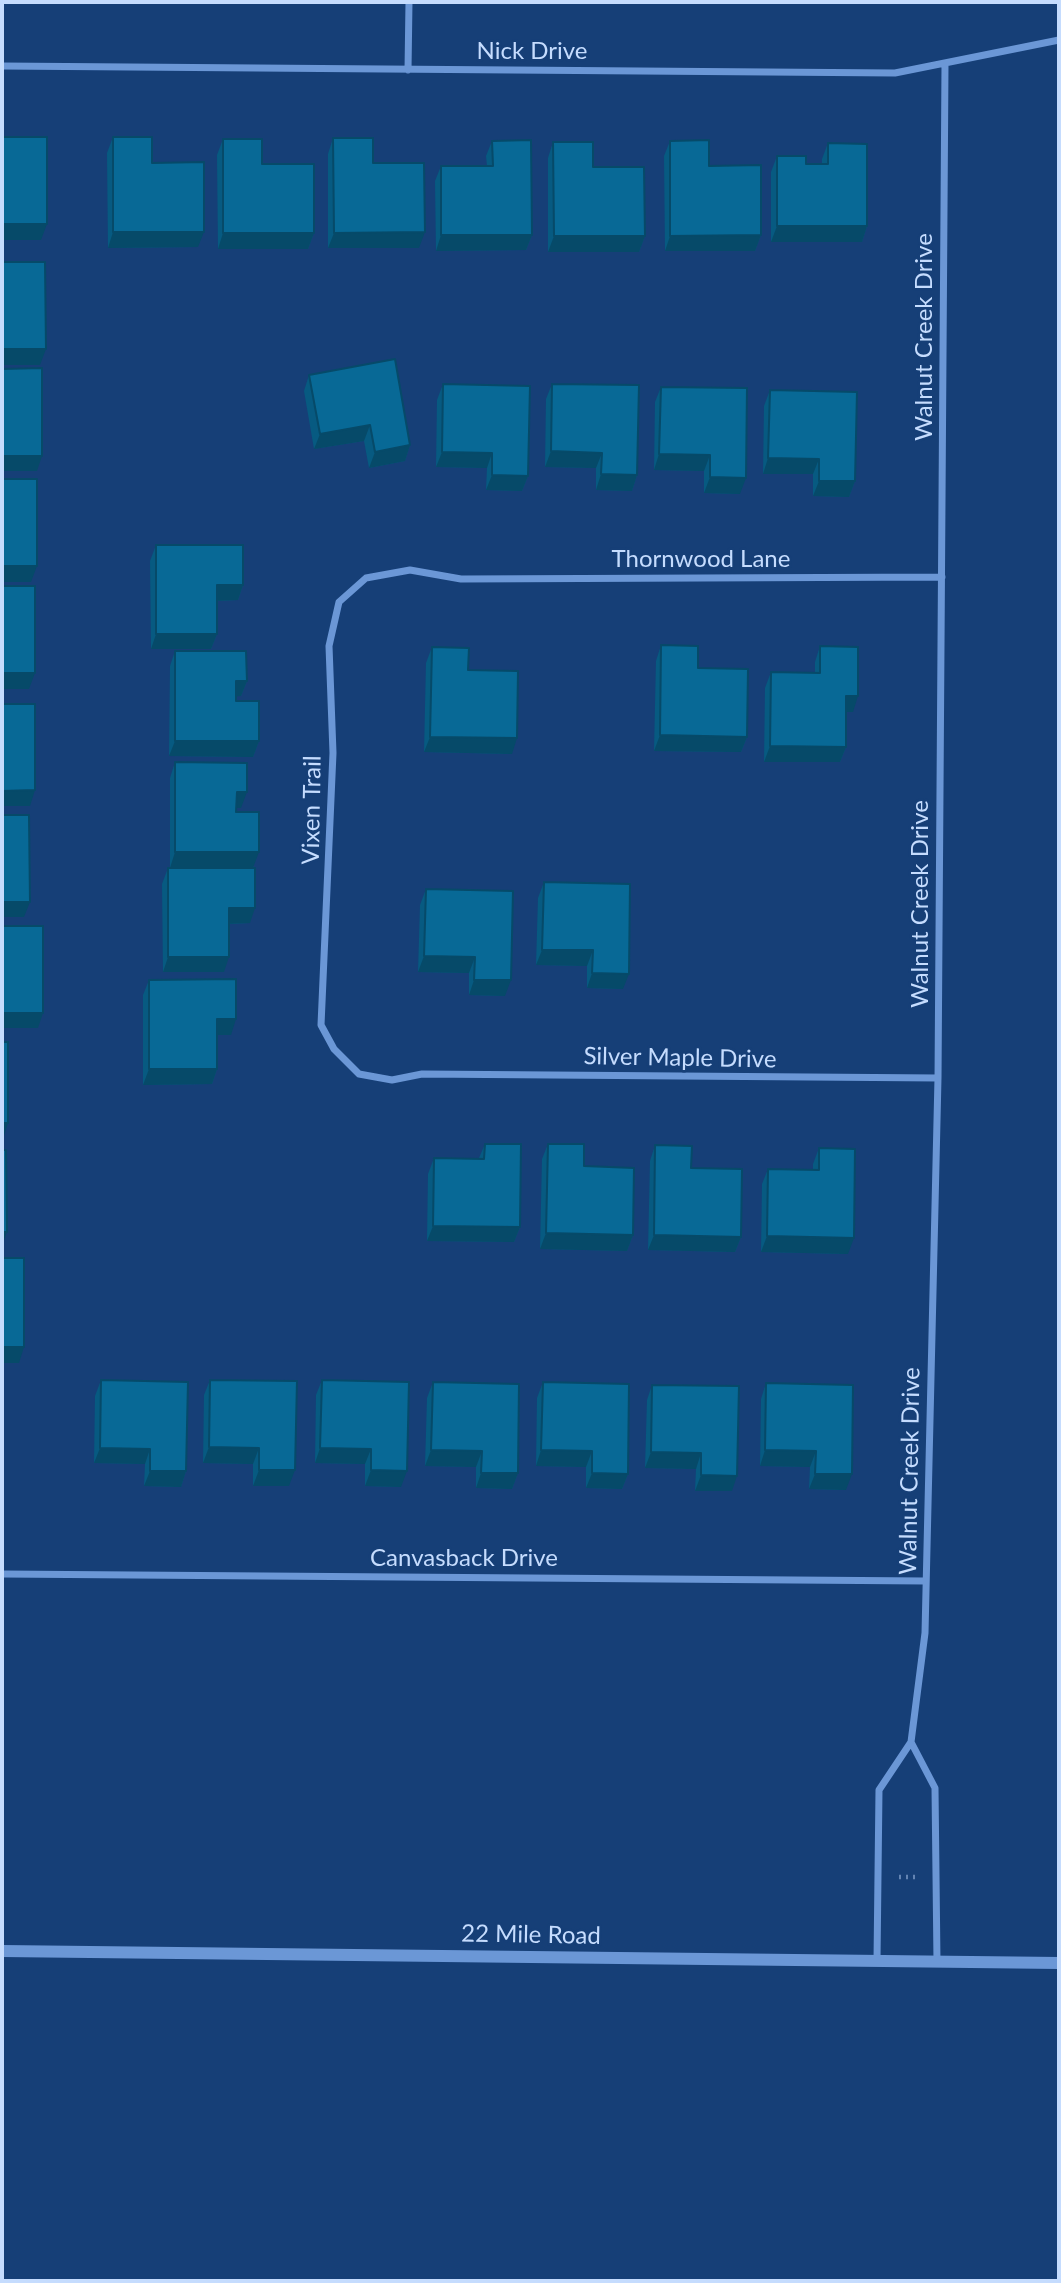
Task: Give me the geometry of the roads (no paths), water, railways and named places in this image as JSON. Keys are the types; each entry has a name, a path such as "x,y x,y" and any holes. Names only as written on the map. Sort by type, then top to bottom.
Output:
{"street":[{"path":"408,70 409,2"},
{"name":"Nick Drive","path":"2,66 895,73 1059,40"},
{"name":"Walnut Creek Drive","path":"877,1960 879,1790 911,1742 925,1633 938,1078 945,65"},
{"name":"Vixen Trail","path":"422,1074 392,1080 359,1074 334,1049 321,1025 333,753 329,646 339,602 366,579 410,570 460,579"},
{"name":"Thornwood Lane","path":"460,579 942,577"},
{"name":"Silver Maple Drive","path":"422,1074 938,1078"},
{"name":"Canvasback Drive","path":"2,1574 926,1581"},
{"path":"911,1742 935,1788 937,1962"},
{"name":"22 Mile Road","path":"2,1951 1059,1963"}]}
